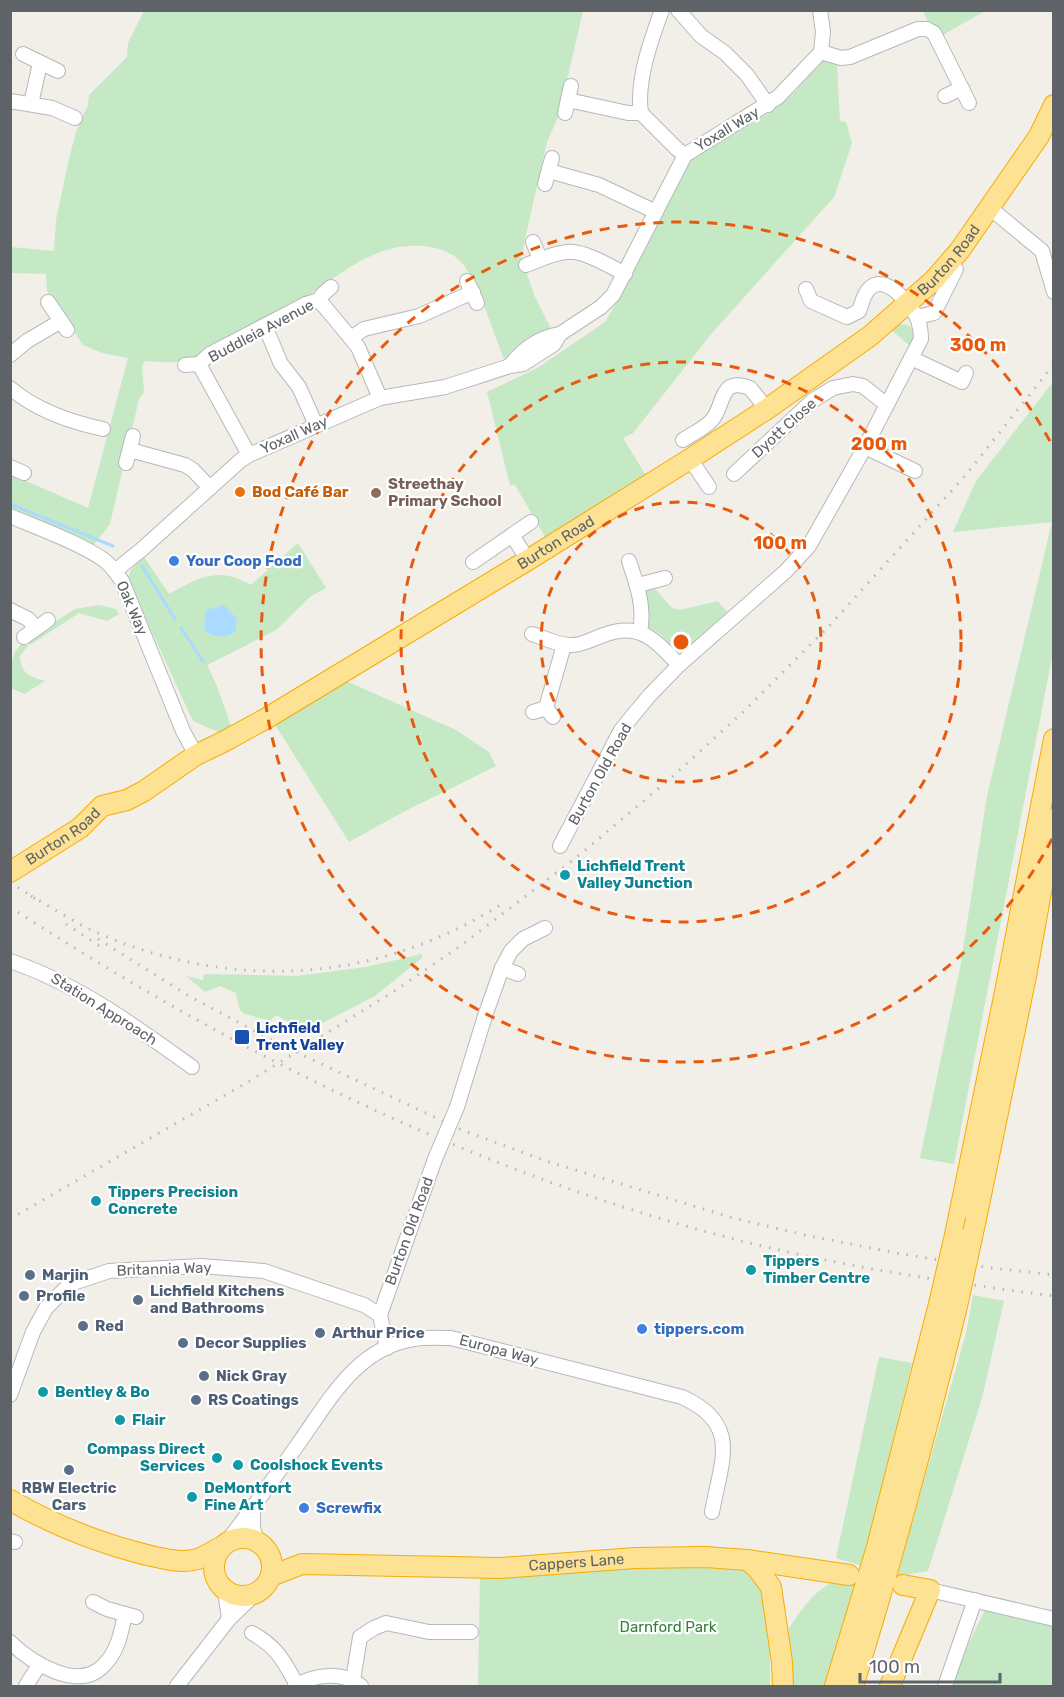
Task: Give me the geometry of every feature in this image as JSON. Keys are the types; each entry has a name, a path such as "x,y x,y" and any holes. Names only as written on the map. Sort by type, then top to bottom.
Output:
{"highway":[{"path":"1039,136 1053,105"},
{"path":"1039,136 1053,123"},
{"name":"Burton Road","path":"14,870 80,828 102,806 127,800 144,791 196,755 267,718 528,560 690,459 767,409 870,336 912,311 934,280 960,250 1039,136"},
{"path":"853,1686 881,1597 933,1408 948,1305 955,1235 1008,980 1053,739"},
{"path":"835,1686 948,1305 976,1219 1026,976 1053,819"},
{"path":"10,1500 69,1530 162,1564 192,1570 240,1597 255,1594 264,1588 271,1576 271,1558 258,1542 241,1538 198,1559 164,1559 120,1548"},
{"name":"Cappers Lane","path":"258,1542 302,1564"},
{"path":"221,1586 214,1572 214,1563 217,1553 224,1545"},
{"name":"Cappers Lane","path":"271,1576 302,1564 500,1568 635,1558 705,1557 788,1565 849,1575"},
{"path":"747,1560 757,1568 771,1587 782,1662 783,1686"},
{"path":"771,1587 778,1574 788,1565"},
{"path":"890,1686 930,1590 903,1585"}],"street":[{"path":"641,113 641,93 647,57 662,10"},
{"path":"678,10 701,36 725,53 747,75 768,105"},
{"path":"820,10 823,32 821,52 841,58 850,57 918,29 927,29 934,33 969,103"},
{"name":"Yoxall Way","path":"115,571 249,455 380,398 445,387 523,364 554,344 560,334 602,307 613,296 685,155 768,105 790,86 821,52"},
{"path":"22,54 58,71"},
{"path":"31,105 40,63"},
{"path":"945,96 962,88"},
{"path":"568,100 628,113 641,113 685,155"},
{"path":"10,101 52,108 75,118"},
{"path":"549,171 599,185 656,212"},
{"path":"990,208 1048,250 1053,292"},
{"path":"533,242 540,259"},
{"path":"526,265 570,251 604,263 625,274"},
{"path":"807,299 847,317 859,311 865,294 870,288 882,284 894,290 912,311 934,313 956,269"},
{"name":"Buddleia Avenue","path":"185,364 199,364 210,354 306,304 320,300 331,287"},
{"path":"351,338 364,329 419,316 472,292"},
{"path":"320,300 358,347 380,398"},
{"path":"10,356 27,341 64,326 48,302"},
{"name":"Burton Old Road","path":"560,846 621,730 649,696 679,665 786,571 809,546 865,447 921,339 912,311"},
{"path":"265,326 281,364 299,387 316,425"},
{"path":"911,358 962,382 966,373"},
{"path":"199,364 249,455"},
{"name":"Dyott Close","path":"734,474 742,459 812,401 832,388 853,384 863,386 887,405"},
{"path":"688,432 712,421 722,396 727,389 735,386 750,388 767,409"},
{"path":"10,388 30,402 54,414 103,429"},
{"path":"133,436 128,457 185,465 210,488"},
{"path":"865,447 912,466"},
{"path":"690,459 710,487"},
{"path":"10,467 24,473"},
{"name":"Oak Way","path":"10,516 93,553 106,561 115,571 122,581 183,731 196,755"},
{"path":"478,562 531,522"},
{"path":"512,535 528,560"},
{"path":"629,561 638,585 643,619 640,632"},
{"path":"638,585 665,578"},
{"path":"10,610 28,619 36,628"},
{"path":"24,637 48,620"},
{"path":"532,634 564,645 581,644 615,631 640,632 656,641 679,665"},
{"path":"544,712 564,645"},
{"name":"Burton Old Road","path":"380,1315 435,1159 457,1107 502,968 511,951 523,939 545,928"},
{"name":"Station Approach","path":"10,961 41,971 66,984 136,1026 192,1067"},
{"path":"502,968 518,974"},
{"name":"Britannia Way","path":"10,1395 33,1332 46,1308 70,1284 109,1271 201,1266 264,1272 364,1305 380,1315"},
{"path":"380,1315 387,1348"},
{"name":"Europa Way","path":"224,1545 335,1389 365,1360 387,1348 414,1339 451,1338 682,1397 696,1403 717,1424 724,1445 712,1512"},
{"path":"253,1506 253,1528 258,1542"},
{"path":"221,1586 229,1619"},
{"path":"930,1590 1053,1619"},
{"path":"177,1686 229,1619 255,1594"},
{"path":"10,1642 39,1665 57,1673 97,1680 113,1653 130,1616 90,1600"},
{"path":"945,1686 975,1600"},
{"path":"252,1633 270,1644 283,1659 296,1686 319,1676 337,1677 357,1683 360,1637 386,1623 429,1632 471,1632"},
{"path":"26,1686 39,1665"}],"green space":[{"path":"144,11 583,11 559,115 547,142 521,257 535,297 551,329 514,350 504,359 474,283 459,260 447,252 430,247 393,248 360,261 292,306 203,355 179,361 144,361 142,367 144,392 139,399 110,524 92,547 11,509 10,474 88,508 128,358 102,353 83,345 47,291 46,274 11,273 11,247 54,251 56,220 69,159 76,132 88,105 89,95 127,57 128,43"},
{"path":"923,11 985,11 941,36 929,24"},
{"path":"823,61 837,64 840,121 846,122 852,143 834,197 712,333 633,433 623,438 647,477 547,540 515,485 510,485 487,392 539,367 605,322 696,154 769,113 790,97"},
{"path":"901,324 913,329 912,348 890,329"},
{"path":"1053,382 1053,652 954,1164 920,1158 960,968 987,796 1052,522 953,532 976,481"},
{"path":"298,543 326,588 310,597 276,630 207,665 231,726 218,732 193,721 133,591 129,580 130,572 144,557 169,594 200,579 218,575 239,579 251,585"},
{"path":"655,589 672,608 680,610 718,601 727,612 680,654 660,634 648,627 643,591"},
{"path":"99,605 116,609 119,614 107,621 79,613 30,645 26,640 75,609"},
{"path":"24,642 28,646 20,656 22,667 30,676 45,681 24,694 11,688 11,675 13,657"},
{"path":"344,680 456,730 489,752 496,766 405,811 349,842 274,723"},
{"path":"422,954 422,958 375,996 307,1031 276,1015 270,1021 245,1014 240,1010 236,993 220,986 205,992 186,976 203,980 204,974 297,976 366,967"},
{"path":"973,1295 1004,1301 982,1398 928,1571 897,1576 966,1333"},
{"path":"879,1357 912,1363 862,1566 836,1558"},
{"name":"Darnford Park","path":"667,1566 746,1570 765,1592 770,1626 770,1686 478,1686 480,1578"},
{"path":"841,1580 858,1585 827,1686 791,1686 786,1633 816,1593"},
{"path":"986,1608 1053,1626 1053,1686 952,1686 963,1655"}],"water":[{"path":"224,605 237,619 235,632 227,636 215,636 204,629 206,610"}],"waterway":[{"path":"10,504 113,546"},
{"path":"142,566 175,619"},
{"path":"181,628 203,661"}],"railway":[{"path":"10,1219 253,1079 396,990 459,947 577,857 672,777 743,712 831,624 965,476 1054,364"},
{"path":"10,882 37,900"},
{"path":"31,896 97,933 158,955 209,966 260,971 311,970 360,962 410,949 458,928 505,902"},
{"path":"10,907 94,960 267,1057 355,1101 445,1141 537,1177 630,1209 766,1247 888,1272 1054,1296"},
{"path":"66,924 101,947"},
{"path":"98,939 189,996 279,1044 462,1130 546,1161 733,1218 805,1235 901,1254 1054,1275"}],"place":[{"name":"Bod Café Bar","path":"240,492"},
{"name":"Streethay Primary School","path":"376,493"},
{"name":"Your Coop Food","path":"174,561"},
{"name":"Lichfield Trent Valley Junction","path":"565,875"},
{"name":"Lichfield Trent Valley","path":"242,1037"},
{"name":"Tippers Precision Concrete","path":"96,1201"},
{"name":"Tippers Timber Centre","path":"751,1270"},
{"name":"Marjin","path":"30,1275"},
{"name":"Profile","path":"24,1296"},
{"name":"Lichfield Kitchens and Bathrooms","path":"138,1300"},
{"name":"Red","path":"83,1326"},
{"name":"tippers.com","path":"642,1329"},
{"name":"Arthur Price","path":"320,1333"},
{"name":"Decor Supplies","path":"183,1343"},
{"name":"Nick Gray","path":"204,1376"},
{"name":"Bentley & Bo","path":"43,1392"},
{"name":"RS Coatings","path":"196,1400"},
{"name":"Flair","path":"120,1420"},
{"name":"Compass Direct Services","path":"217,1458"},
{"name":"Coolshock Events","path":"238,1465"},
{"name":"RBW Electric Cars","path":"69,1470"},
{"name":"DeMontfort Fine Art","path":"192,1497"},
{"name":"Screwfix","path":"304,1508"}]}
